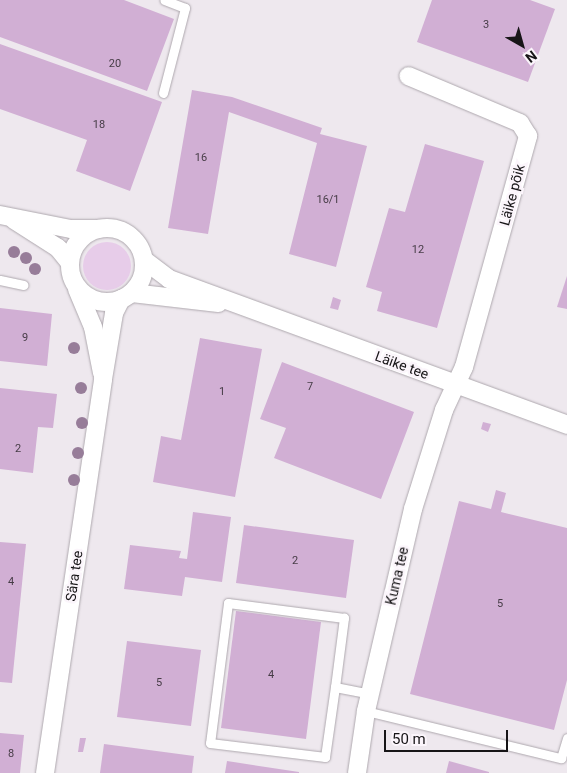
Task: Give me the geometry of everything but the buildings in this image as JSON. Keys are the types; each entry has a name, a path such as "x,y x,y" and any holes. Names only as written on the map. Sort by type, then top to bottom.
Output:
{"street":[{"name":"Läike põik","path":"408,76 520,123 528,136 464,367 455,384"},
{"path":"7,217 123,232 133,239 144,260 139,284 126,296 99,302 80,290 73,281 70,263 58,248 7,217"},
{"path":"70,263 79,241 100,229"},
{"name":"Läike tee","path":"144,260 169,279 567,425"},
{"name":"Sära tee","path":"73,281 93,327 103,379"},
{"name":"Läike tee","path":"126,296 238,304"},
{"name":"Sära tee","path":"45,773 114,313 126,296"},
{"name":"Kuma tee","path":"357,773 366,712 413,509 455,384"}],"lane":[{"path":"163,93 185,8 164,0"},
{"path":"0,280 23,285"},
{"path":"228,603 344,618 335,687 325,757 210,743 228,603"},
{"path":"335,687 370,694"},
{"path":"366,712 561,758 567,738"}],"shaded area":[{"path":"102,242 112,242 124,249 131,261 131,271 124,283 112,290 102,290 94,286 87,279 83,271 83,261 87,253 94,246"}]}
